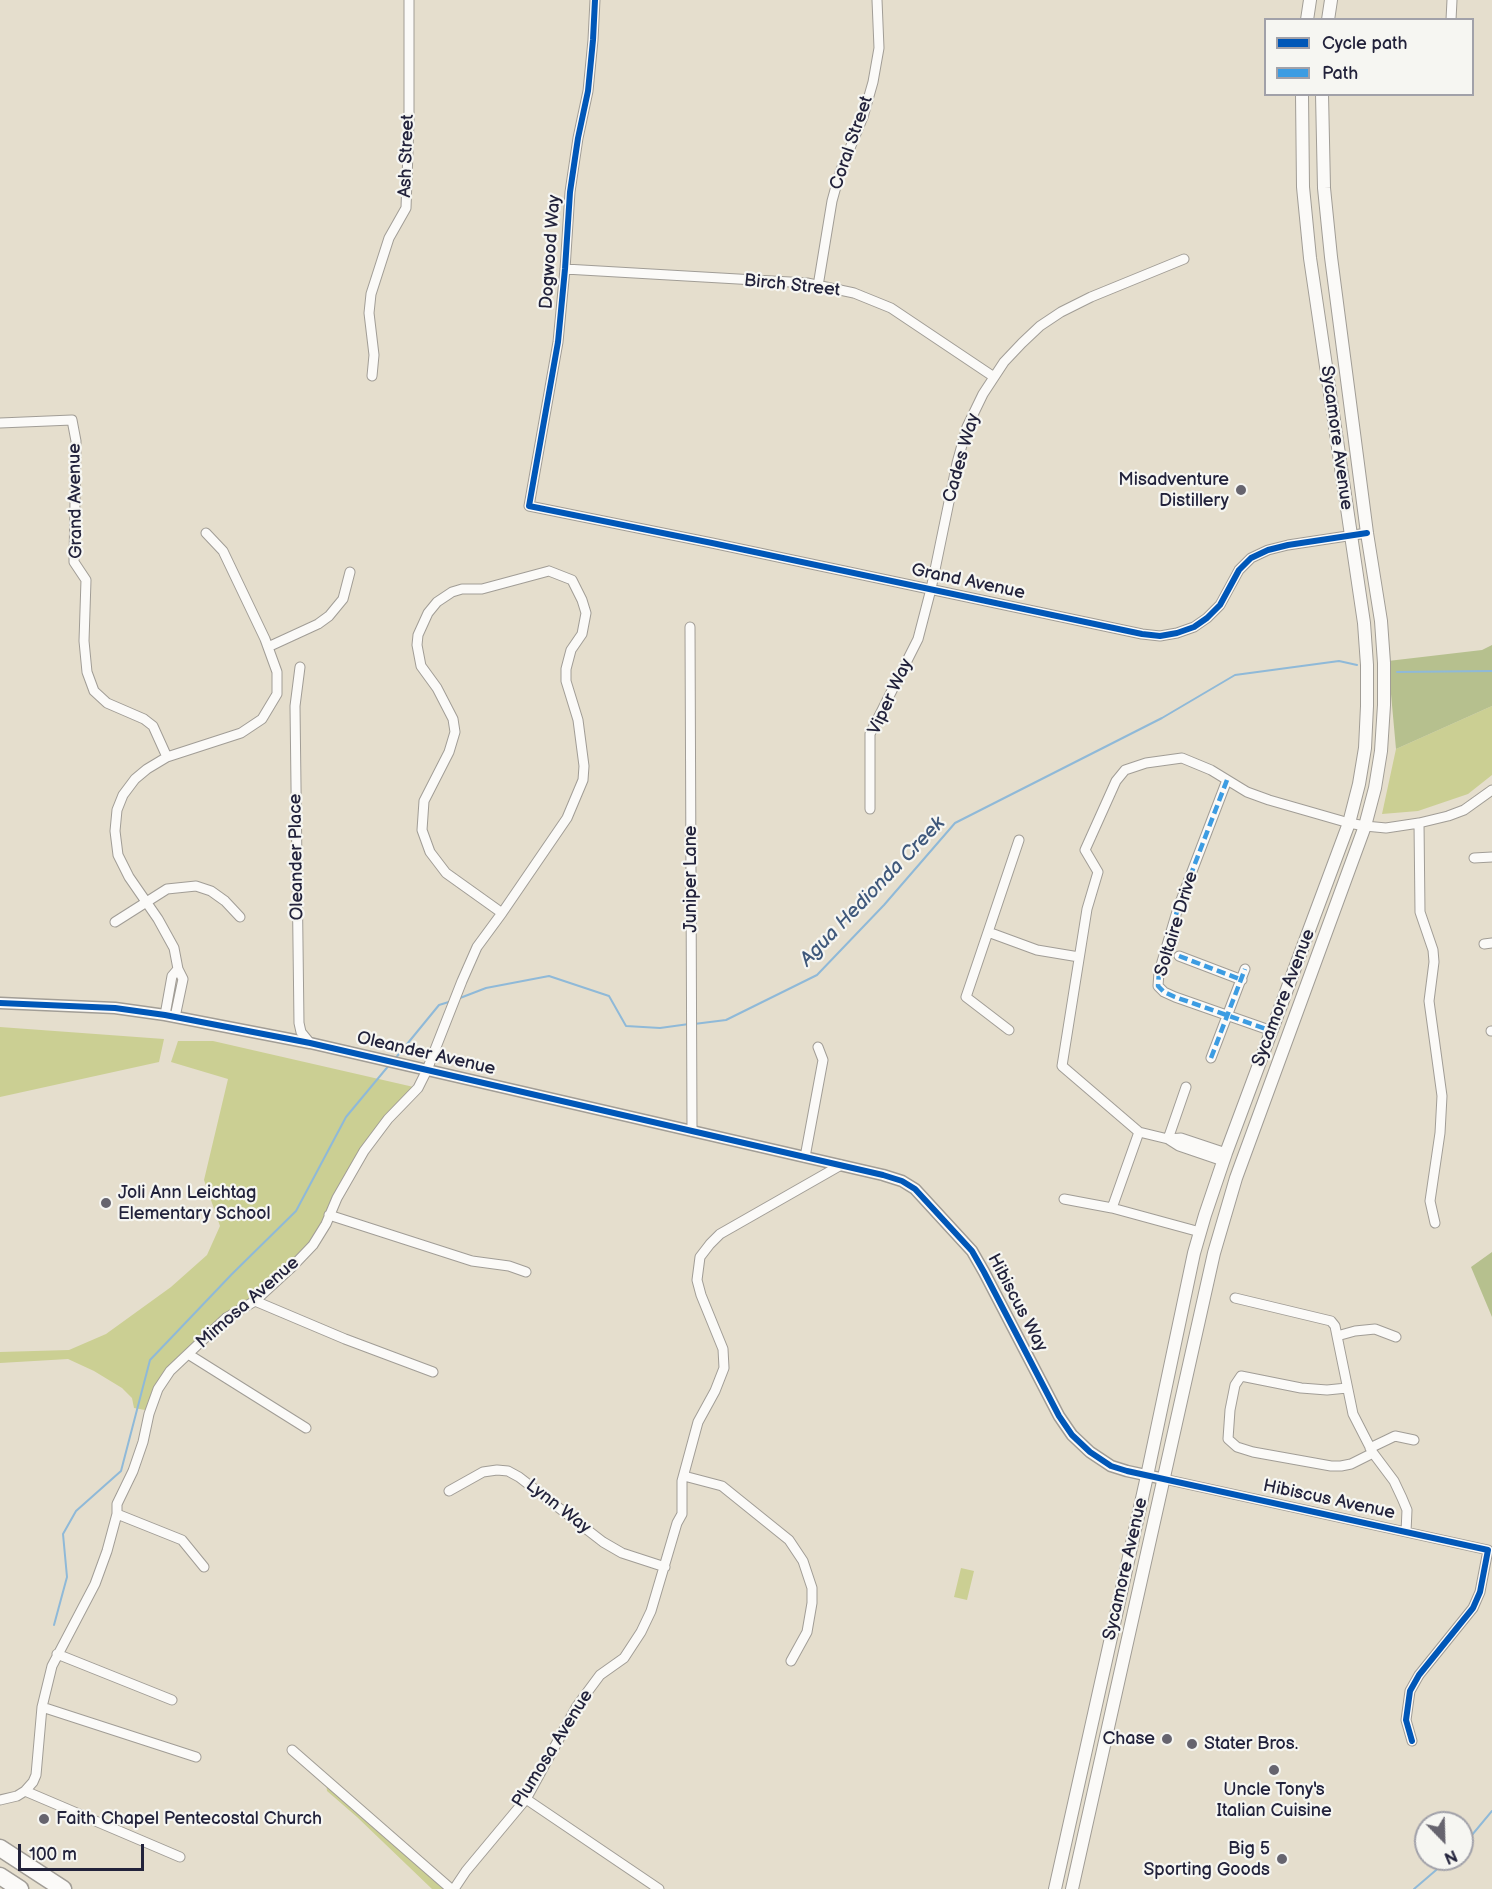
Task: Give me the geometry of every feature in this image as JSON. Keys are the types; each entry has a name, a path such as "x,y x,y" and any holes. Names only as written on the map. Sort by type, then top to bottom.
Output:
{"highway":[{"path":"0,1848 63,1889"},
{"path":"0,1876 20,1889"}],"main road":[{"path":"1307,18 1310,0"},
{"path":"1328,18 1331,0"},
{"name":"Sycamore Avenue","path":"1054,1889 1200,1232 1224,1157 1348,822 1359,784 1365,748 1367,664 1364,623 1310,258 1303,187 1302,96"},
{"name":"Sycamore Avenue","path":"1072,1889 1211,1263 1236,1178 1365,826 1375,788 1381,751 1384,663 1381,621 1330,257 1324,188 1322,96"}],"street":[{"name":"Ash Street","path":"372,376 374,355 369,313 371,294 389,238 406,208 409,0"},
{"name":"Dogwood Way","path":"529,506 558,342 570,192 588,91 595,0"},
{"name":"Coral Street","path":"818,286 832,201 840,172 863,117 873,82 879,48 877,0"},
{"path":"1451,18 1452,0"},
{"name":"Cades Way","path":"931,589 957,463 967,427 982,394 1004,362 1040,326 1061,312 1091,297 1184,259"},
{"name":"Birch Street","path":"565,269 807,284 855,293 891,308 994,377"},
{"name":"Grand Avenue","path":"0,423 72,420 76,441 74,562 86,580 87,672 94,690 107,703 144,719 153,726 167,757"},
{"name":"Grand Avenue","path":"529,506 1160,636 1194,627 1207,618 1220,605 1239,570 1251,558 1268,550 1288,545 1367,533"},
{"path":"170,1016 183,979 178,969 174,948 129,877 118,855 115,831 117,810 123,795 147,768 167,757 241,733 262,719 277,694 277,672 268,647 223,550 206,533"},
{"name":"Mimosa Avenue","path":"25,1791 36,1775 42,1707 52,1666 94,1584 107,1551 117,1514 117,1504 136,1461 155,1396 170,1371 226,1318 255,1301 313,1245 364,1151 388,1119 418,1088 477,947 502,913 567,818 583,780 584,766 578,720 566,681 566,669 571,650 582,634 586,613 572,580 553,571 536,573 482,589 462,589 452,592 437,602 428,613 418,635 417,645 421,666 453,719 455,732 449,752 424,801 422,830 430,852 446,873 502,913"},
{"path":"268,647 318,624 329,616 343,599 350,572"},
{"name":"Viper Way","path":"870,808 870,734 918,639 931,589"},
{"name":"Juniper Lane","path":"690,627 692,1131"},
{"name":"Oleander Place","path":"300,667 295,706 298,1023 301,1032 310,1042"},
{"path":"1224,1157 1181,1138 1168,1139 1139,1132 1062,1066 1087,909 1098,872 1085,850 1116,782 1125,770 1146,763 1182,758 1212,770 1247,792 1269,800 1348,822 1386,828 1448,816 1464,810 1492,790"},
{"name":"Soltaire Drive","path":"1227,780 1178,908 1159,972 1158,986 1175,997 1272,1031"},
{"path":"1419,823 1420,912 1433,950 1434,963 1429,1001 1442,1096 1440,1133 1430,1201 1435,1223"},
{"path":"1009,1030 966,997 1019,840"},
{"path":"1474,858 1492,857"},
{"path":"115,922 167,889 196,886 211,891 225,901 240,917"},
{"path":"988,932 1037,950 1079,957"},
{"path":"1179,956 1242,980"},
{"path":"1211,1058 1245,969"},
{"name":"Oleander Avenue","path":"0,1003 107,1007 170,1016 310,1042 841,1165"},
{"path":"805,1157 823,1060 818,1047"},
{"path":"1168,1139 1186,1087"},
{"path":"1112,1208 1139,1132"},
{"name":"Hibiscus Way","path":"841,1165 902,1181 915,1189 972,1251 1059,1416 1072,1435 1090,1452 1111,1466 1164,1479"},
{"name":"Plumosa Avenue","path":"453,1889 526,1799 577,1706 600,1675 624,1658 651,1611 677,1523 682,1514 684,1476 698,1422 715,1391 724,1368 723,1348 700,1295 697,1280 700,1257 720,1234 841,1165"},
{"path":"1064,1199 1112,1208 1200,1232"},
{"path":"329,1215 472,1261 509,1266 526,1272"},
{"path":"1235,1298 1331,1321 1335,1326 1353,1414 1371,1450 1394,1481 1402,1498 1407,1510 1406,1532"},
{"path":"255,1301 345,1339 433,1372"},
{"path":"1337,1336 1375,1329 1396,1337"},
{"path":"188,1354 306,1428"},
{"path":"1347,1388 1308,1389 1241,1376 1235,1385 1228,1439 1237,1447 1253,1452 1341,1467 1351,1464 1395,1436 1414,1440"},
{"name":"Lynn Way","path":"449,1491 483,1472 508,1471 603,1542 622,1553 665,1567"},
{"path":"684,1476 722,1486 789,1540 803,1561 812,1588 812,1603 807,1632 791,1661"},
{"name":"Hibiscus Avenue","path":"1164,1479 1488,1550 1480,1592 1473,1608 1424,1668 1410,1691 1406,1720 1412,1741"},
{"path":"117,1514 182,1540 204,1567"},
{"path":"57,1654 172,1700"},
{"path":"42,1707 196,1757"},
{"path":"292,1750 453,1889"},
{"path":"0,1800 17,1796 25,1791 180,1857"},
{"path":"526,1799 659,1889"}],"green space":[{"path":"1492,645 1492,706 1396,749 1388,661 1482,650"},
{"path":"1492,706 1492,775 1468,794 1418,811 1382,814 1396,749"},
{"path":"0,1027 164,1039 159,1062 0,1097"},
{"path":"178,1041 213,1041 418,1088 388,1119 329,1215 292,1267 226,1318 170,1371 149,1414 145,1410 134,1408 132,1398 122,1388 68,1359 0,1363 0,1352 69,1350 106,1334 171,1287 207,1255 220,1226 204,1180 228,1079 171,1062"},
{"path":"1492,1252 1492,1317 1471,1267"},
{"path":"961,1568 974,1571 967,1600 954,1597"},
{"path":"326,1782 449,1889 432,1889 327,1791"}],"waterway":[{"name":"Agua Hedionda Creek","path":"694,1024 726,1020 817,975 884,905 955,823 1162,718 1235,675 1339,661 1357,665"},
{"name":"Agua Hedionda Creek","path":"1397,672 1492,671"},
{"name":"Agua Hedionda Creek","path":"460,998 486,988 549,976 609,996 626,1026 660,1028 689,1024"},
{"name":"Agua Hedionda Creek","path":"394,1060 439,1005 452,1001"},
{"name":"Agua Hedionda Creek","path":"54,1625 67,1577 63,1534 76,1511 121,1471 150,1360 296,1211 346,1117 390,1064"},
{"path":"1474,1833 1492,1811"},
{"path":"1414,1889 1435,1871"}],"marked path":[{"path":"1227,780 1178,908 1159,972 1158,986 1175,997 1272,1031"},
{"path":"1179,956 1242,980"},
{"path":"1211,1058 1245,969"}],"cycle path":[{"path":"595,0 588,91 570,192 558,342 529,506 1160,636 1194,627 1207,618 1220,605 1239,570 1251,558 1268,550 1288,545 1367,533"},
{"path":"0,1003 115,1008 165,1015 310,1043 902,1181 915,1189 972,1251 1059,1416 1072,1435 1090,1452 1111,1466 1488,1550 1480,1592 1473,1608 1419,1675 1410,1691 1406,1720 1412,1741"}],"place":[{"name":"Misadventure Distillery","path":"1241,490"},
{"name":"Joli Ann Leichtag Elementary School","path":"106,1203"},
{"name":"Chase","path":"1167,1739"},
{"name":"Stater Bros.","path":"1192,1744"},
{"name":"Uncle Tony's Italian Cuisine","path":"1274,1770"},
{"name":"Faith Chapel Pentecostal Church","path":"44,1819"},
{"name":"Big 5 Sporting Goods","path":"1282,1859"}]}
